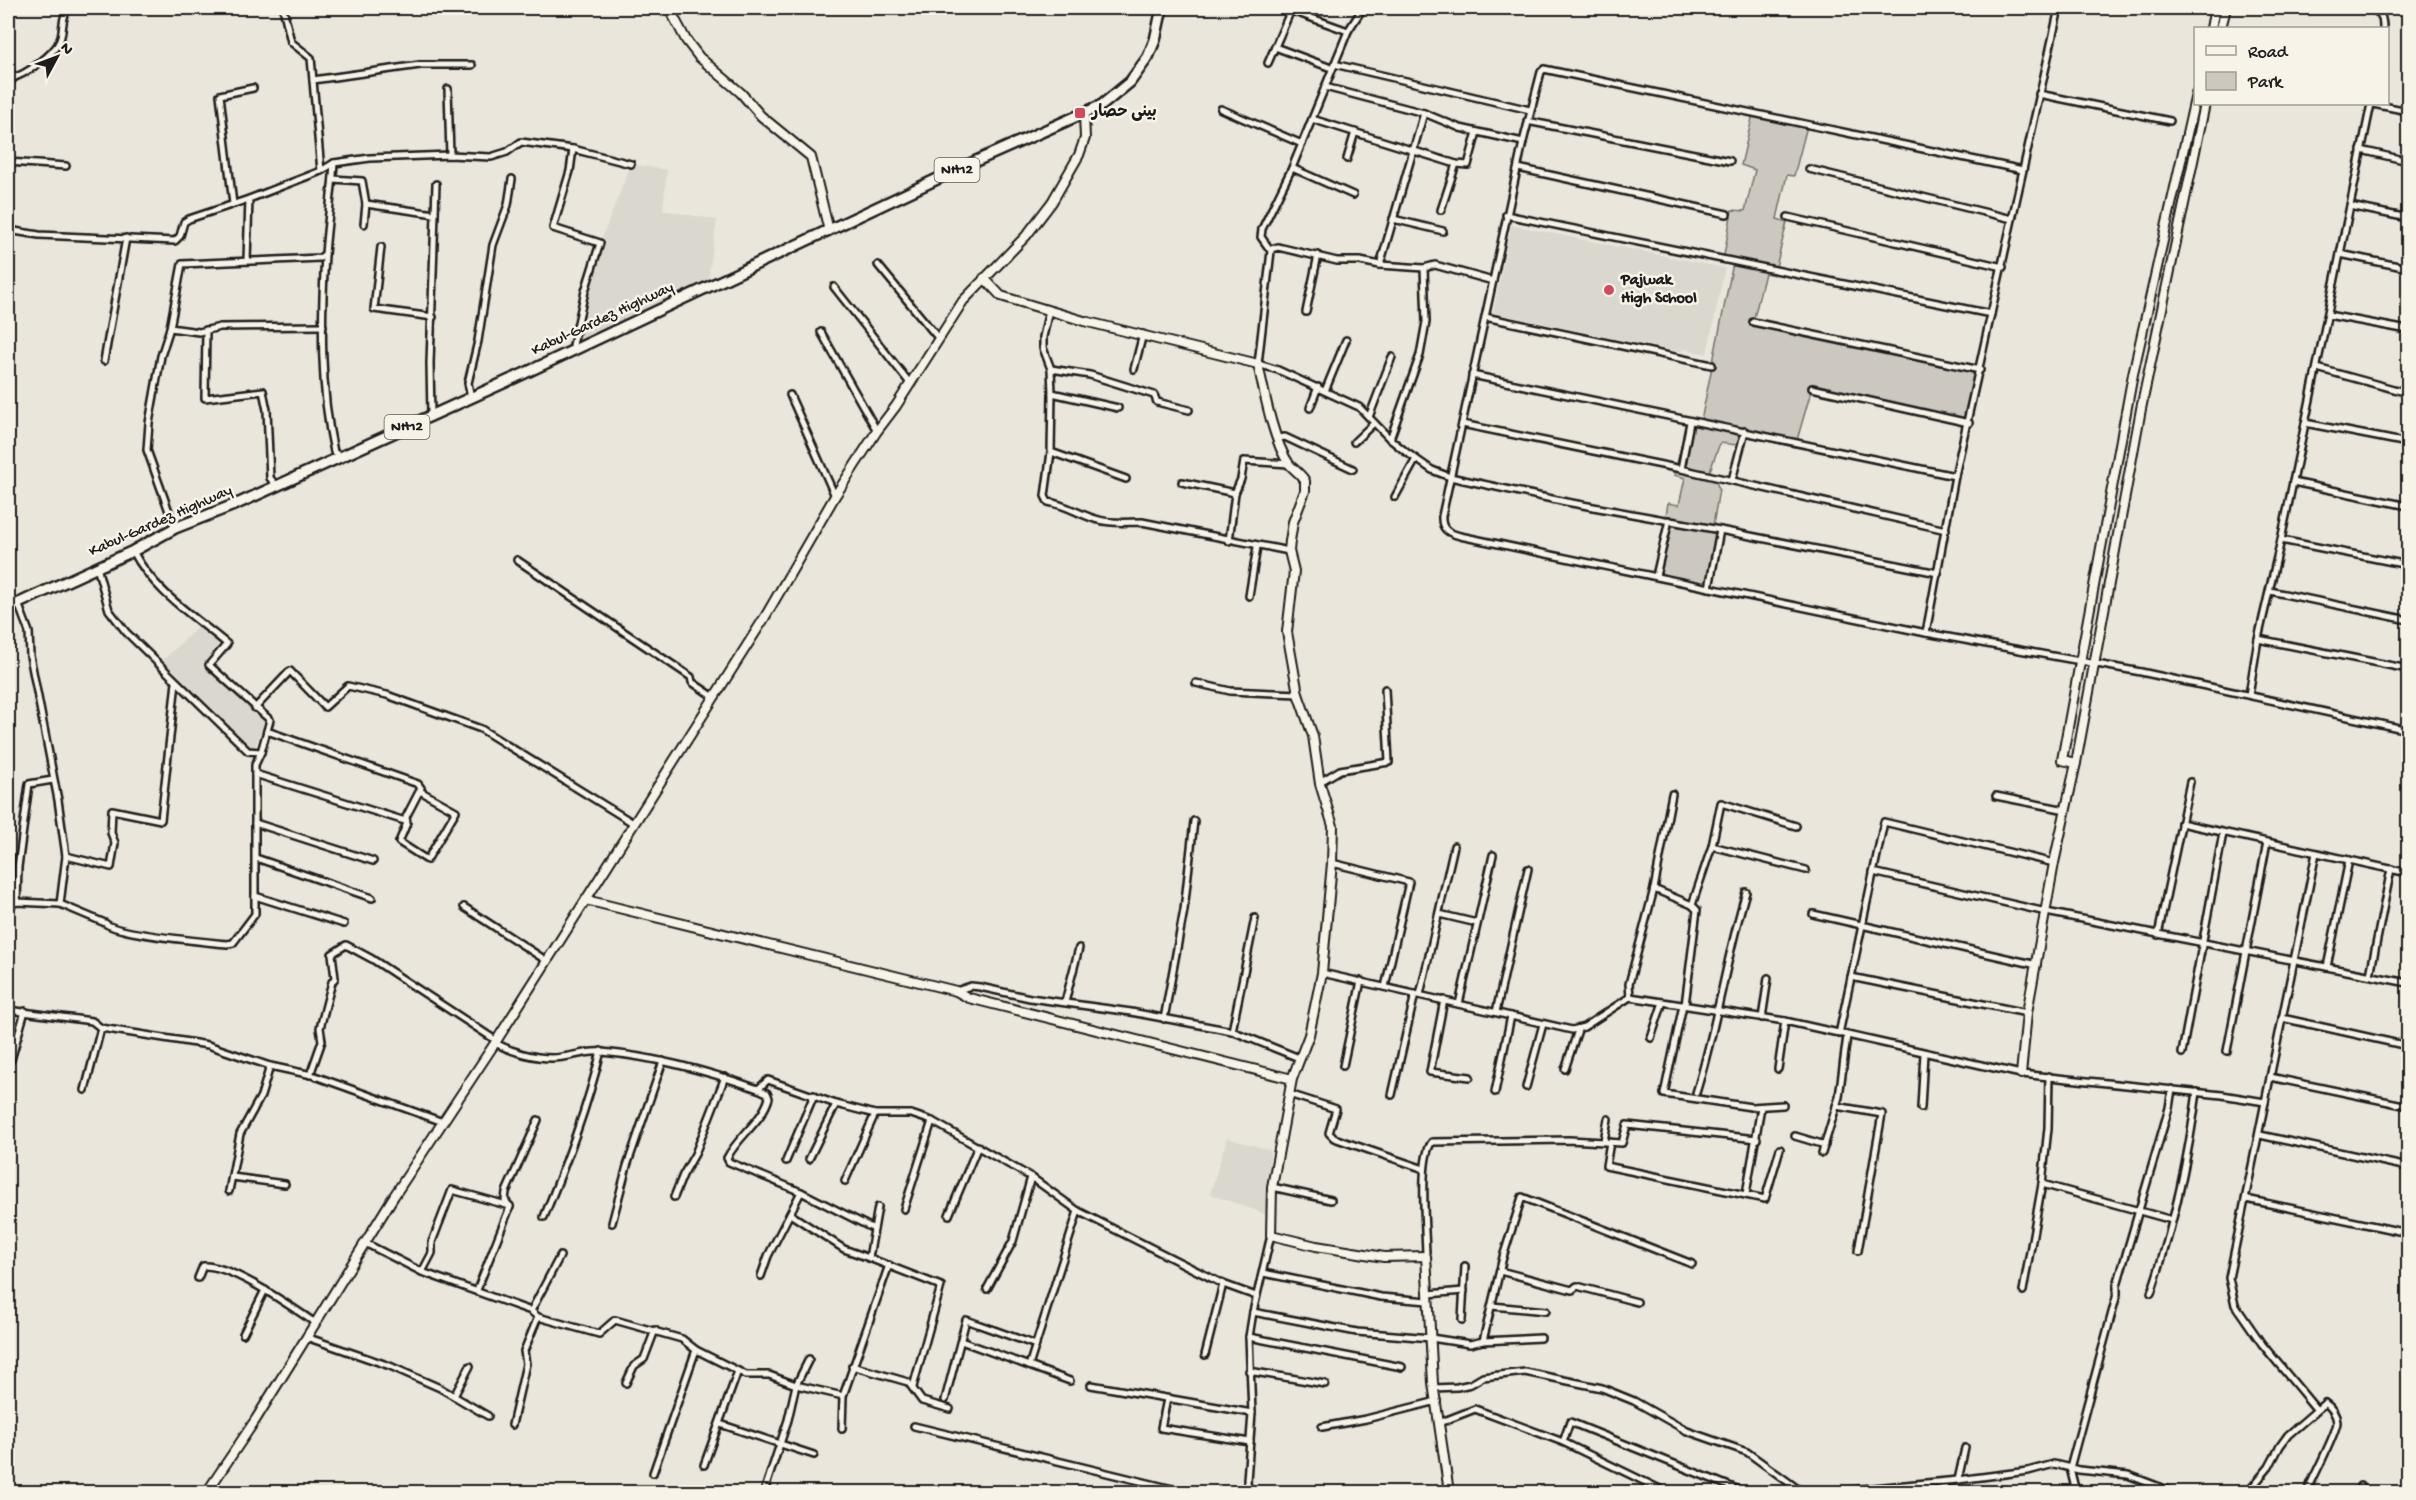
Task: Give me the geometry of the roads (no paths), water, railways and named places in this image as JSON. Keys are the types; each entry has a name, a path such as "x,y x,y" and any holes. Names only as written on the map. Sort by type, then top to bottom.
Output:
{"highway":[{"name":"Kabul-Gardez Highway","path":"8,608 134,551 175,528 239,503 471,398 967,165 1084,114 1117,94 1130,82 1148,57 1155,40 1162,8"}],"street":[{"path":"8,89 12,78 48,57 60,41 63,15 68,8"},
{"path":"283,8 291,42 310,58 321,171"},
{"path":"669,8 686,40 699,57 741,93 761,116 811,157 829,231"},
{"path":"1284,8 1348,31"},
{"path":"1271,249 1263,242 1262,229 1292,168 1348,31 1363,8"},
{"path":"1926,633 1955,476 2059,8"},
{"path":"2211,27 2215,8"},
{"path":"2368,8 2380,14 2383,18 2383,27"},
{"path":"2380,14 2389,8"},
{"path":"2221,27 2227,9"},
{"path":"1268,63 1291,10"},
{"path":"1275,46 1333,66 1530,110"},
{"path":"313,80 420,65 472,65"},
{"path":"8,67 14,78"},
{"path":"2023,170 1548,69 1541,72 1527,121 1506,215 1442,523 1448,532 1709,588 1926,633 2093,663 2409,730"},
{"path":"1325,87 1424,113 1460,128 1523,141"},
{"path":"233,204 220,95 253,88"},
{"path":"448,89 450,155"},
{"path":"2039,94 2170,121"},
{"path":"2076,763 2062,760 2133,374 2194,103"},
{"path":"2021,1074 2027,1013 2054,863 2076,763 2147,377 2205,105"},
{"path":"2249,695 2258,639 2306,423 2372,105"},
{"path":"2377,105 2409,111"},
{"path":"1221,110 1302,144"},
{"path":"1380,265 1424,113"},
{"path":"207,1492 256,1419 314,1322 548,961 765,617 835,496 896,406 909,382 963,301 1041,219 1068,176 1085,138 1084,114"},
{"path":"1312,119 1456,164 1468,165 1477,132"},
{"path":"1527,121 1730,161"},
{"path":"1347,159 1355,132"},
{"path":"8,230 39,235 175,241 180,236 184,222 321,171 334,163 450,155 491,157 507,152 521,142 573,149 631,164"},
{"path":"573,149 570,171 553,228 600,243 585,291 573,345 575,350"},
{"path":"2361,150 2409,161"},
{"path":"8,162 66,166"},
{"path":"334,163 325,254 323,326 326,411 334,452 340,456"},
{"path":"1441,210 1456,164"},
{"path":"1292,168 1353,195"},
{"path":"1518,168 1727,214"},
{"path":"1809,169 2012,219"},
{"path":"333,179 362,181 366,204 364,224"},
{"path":"471,398 468,384 478,341 493,245 508,205 512,179"},
{"path":"431,416 430,363 436,184"},
{"path":"247,260 249,199"},
{"path":"366,204 435,214"},
{"path":"2350,206 2409,218"},
{"path":"1506,215 1991,314"},
{"path":"1788,217 2003,267"},
{"path":"1393,219 1443,231"},
{"path":"104,362 126,238"},
{"path":"1271,249 1278,246 1337,261 1360,261 1380,265 1424,268 1435,265 1493,281"},
{"path":"381,247 374,309 433,316"},
{"path":"1248,1492 1252,1413 1249,1338 1256,1296 1271,1235 1272,1187 1292,1079 1309,1035 1322,973 1333,826 1320,782 1313,736 1298,694 1287,632 1294,570 1289,551 1293,522 1306,486 1303,476 1289,464 1278,438 1258,364 1271,249"},
{"path":"175,528 147,450 148,423 182,264 320,258 325,254"},
{"path":"2340,254 2409,268"},
{"path":"1306,312 1317,255"},
{"path":"878,265 939,339"},
{"path":"1390,439 1420,355 1426,322 1424,268"},
{"path":"984,278 1001,296 1084,321 1258,364 1318,387 1359,407 1390,439 1432,470 1450,477 1566,502 1938,573"},
{"path":"834,287 909,382"},
{"path":"1049,310 1043,337 1043,348 1051,369 1052,393 1051,452 1045,496 1048,502 1064,504 1097,520 1125,524 1142,522 1257,547 1289,551"},
{"path":"2328,315 2409,330"},
{"path":"1485,316 1712,365"},
{"path":"1753,322 1980,370"},
{"path":"170,328 199,332 220,327 323,326"},
{"path":"206,330 205,398 263,391 267,410 270,478 276,485"},
{"path":"821,332 877,431"},
{"path":"1134,369 1143,334"},
{"path":"1325,391 1346,340"},
{"path":"1369,417 1392,357"},
{"path":"2317,368 2409,393"},
{"path":"1051,369 1090,375 1154,395 1157,402 1189,410"},
{"path":"2133,374 2147,377"},
{"path":"1472,375 1955,476"},
{"path":"1310,408 1318,387"},
{"path":"1812,388 1968,423"},
{"path":"2130,390 2144,393"},
{"path":"1052,393 1118,408"},
{"path":"790,395 835,496"},
{"path":"1682,469 1690,422"},
{"path":"1354,442 1374,423"},
{"path":"2306,423 2409,443"},
{"path":"1462,424 1682,469 1946,530"},
{"path":"1732,480 1745,431"},
{"path":"1278,438 1284,437 1353,469"},
{"path":"1051,452 1126,479"},
{"path":"1395,497 1416,459"},
{"path":"1229,541 1235,493 1241,479 1244,461 1289,464"},
{"path":"1182,482 1235,493"},
{"path":"2293,482 2409,506"},
{"path":"1656,576 1669,520"},
{"path":"1709,588 1720,530"},
{"path":"2281,540 2409,565"},
{"path":"1249,596 1257,547"},
{"path":"8,904 17,902 60,904 105,923 109,928 227,944 233,943 255,914 255,765 270,720 209,665 227,644 163,592 139,563 134,551"},
{"path":"517,560 691,677 692,682 714,697"},
{"path":"98,567 110,610 126,632 248,751 261,752"},
{"path":"2270,591 2409,620"},
{"path":"18,603 29,632 30,656 66,856 60,904"},
{"path":"2258,639 2409,669"},
{"path":"255,708 290,671 325,707 348,686 387,695 481,729 633,823"},
{"path":"66,856 111,867 115,843 111,833 112,810 161,820 176,682"},
{"path":"1196,683 1230,691 1298,694"},
{"path":"1320,782 1340,770 1389,762 1385,689"},
{"path":"267,731 418,783 421,788 405,821 399,842 427,860 456,811 420,791"},
{"path":"255,774 405,821"},
{"path":"17,902 18,867 28,784 53,780"},
{"path":"2158,935 2190,782"},
{"path":"1630,997 1629,984 1654,889 1672,794"},
{"path":"1996,796 2066,810"},
{"path":"1692,905 1703,878 1721,803 1796,826"},
{"path":"1164,1019 1184,910 1194,821"},
{"path":"1839,1034 1884,822 2054,863"},
{"path":"255,823 373,861"},
{"path":"2181,823 2409,873"},
{"path":"2182,1053 2223,832"},
{"path":"2227,1051 2267,842"},
{"path":"1392,1095 1439,914 1454,846"},
{"path":"1712,846 1806,870"},
{"path":"2316,853 2229,1278 2235,1305 2262,1344 2316,1409"},
{"path":"1459,1004 1494,855"},
{"path":"256,858 372,898"},
{"path":"2327,967 2349,860"},
{"path":"1332,863 1409,882 1385,987"},
{"path":"1496,1012 1528,869"},
{"path":"2370,975 2391,869"},
{"path":"1873,872 2046,912 2409,983"},
{"path":"1654,889 1692,905 1697,910 1684,1005 1664,1094 1761,1107 1783,1106"},
{"path":"1696,1093 1709,1050 1732,939 1746,892"},
{"path":"255,896 344,924"},
{"path":"586,900 956,991 969,998 1292,1079"},
{"path":"464,907 548,961"},
{"path":"1439,914 1477,923"},
{"path":"1813,914 2037,965"},
{"path":"1232,1031 1255,918"},
{"path":"310,1075 322,1041 320,1028 335,978 332,954 346,945 372,959 496,1042 527,1054 553,1058 601,1051 663,1061 725,1077 767,1093 768,1104 727,1158 729,1161 801,1192 874,1229"},
{"path":"1065,1002 1078,948"},
{"path":"1322,973 1578,1030"},
{"path":"1851,977 2027,1013"},
{"path":"1762,1018 1768,978"},
{"path":"1342,1066 1361,981"},
{"path":"956,991 971,986 1232,1031 1299,1058"},
{"path":"1565,1069 1578,1030 1630,997 1785,1021 2021,1074 2172,1089 2265,1102"},
{"path":"1444,1000 1430,1072 1470,1077"},
{"path":"1651,1038 1663,1002"},
{"path":"8,1010 92,1021 101,1028 208,1045 270,1066 310,1075 443,1122"},
{"path":"11,1060 25,1011"},
{"path":"1495,1092 1511,1016"},
{"path":"2282,1018 2409,1046"},
{"path":"1779,1069 1785,1021"},
{"path":"1526,1087 1543,1024"},
{"path":"85,1090 101,1028"},
{"path":"1822,1153 1836,1106 1847,1036"},
{"path":"544,1217 592,1090 601,1051"},
{"path":"1921,1108 1924,1053"},
{"path":"612,1223 627,1166 663,1061"},
{"path":"229,1191 240,1134 261,1096 270,1066"},
{"path":"2023,1291 2042,1184 2048,1128 2049,1076"},
{"path":"675,1197 683,1174 695,1154 725,1077"},
{"path":"2270,1077 2409,1106"},
{"path":"758,1089 768,1080 836,1104 875,1114 911,1114 932,1121 1031,1177 1077,1211 1223,1284 1256,1296"},
{"path":"2076,1492 2070,1468 2117,1294 2117,1285 2169,1108 2172,1089"},
{"path":"2151,1293 2165,1250 2192,1130 2198,1092"},
{"path":"1289,1094 1336,1109 1329,1133 1334,1138 1424,1169"},
{"path":"786,1161 814,1095"},
{"path":"810,1159 836,1104"},
{"path":"1836,1106 1882,1114 1858,1251"},
{"path":"1746,1194 1761,1107"},
{"path":"845,1181 875,1114"},
{"path":"1608,1119 1606,1166 1767,1198 1780,1149"},
{"path":"510,1206 505,1200 506,1192 538,1120"},
{"path":"904,1209 932,1121"},
{"path":"1449,1492 1434,1388 1426,1256 1424,1169 1427,1148 1432,1142 1607,1141 1623,1143 1627,1125 1757,1139"},
{"path":"2259,1135 2409,1167"},
{"path":"1795,1137 1825,1145"},
{"path":"949,1215 978,1146"},
{"path":"987,1289 1013,1241 1031,1177"},
{"path":"232,1178 285,1184"},
{"path":"2042,1184 2172,1220"},
{"path":"1272,1187 1331,1200"},
{"path":"422,1272 432,1253 432,1242 452,1190 510,1206"},
{"path":"761,1276 768,1256 801,1192"},
{"path":"1483,1341 1500,1271 1522,1197 1692,1264"},
{"path":"2246,1199 2409,1233"},
{"path":"477,1290 510,1206"},
{"path":"869,1258 878,1207"},
{"path":"1029,1366 1077,1211"},
{"path":"790,1214 844,1249 941,1286 913,1387"},
{"path":"1271,1235 1316,1246 1384,1257 1426,1256"},
{"path":"365,1243 422,1272 477,1290 531,1311 538,1317 599,1334 603,1333 615,1320 656,1330 682,1339 696,1350 746,1375 769,1375 796,1385 843,1396"},
{"path":"531,1311 560,1256"},
{"path":"198,1278 200,1269 207,1265 225,1270 264,1290 314,1322"},
{"path":"842,1429 843,1396 889,1265"},
{"path":"1462,1320 1465,1266"},
{"path":"1500,1271 1540,1284 1572,1290 1577,1286 1637,1302"},
{"path":"1263,1274 1381,1297 1428,1297 1464,1291"},
{"path":"1205,1355 1223,1284"},
{"path":"243,1334 264,1290"},
{"path":"1492,1306 1546,1311"},
{"path":"1253,1312 1357,1332 1431,1338 1470,1344 1483,1341 1541,1338"},
{"path":"512,1425 526,1364 524,1352 538,1317"},
{"path":"945,1400 966,1320 1036,1345"},
{"path":"626,1383 634,1366 644,1359 656,1330"},
{"path":"306,1337 390,1366 454,1396 488,1416"},
{"path":"1249,1338 1402,1367"},
{"path":"961,1341 1070,1381"},
{"path":"653,1473 696,1350"},
{"path":"764,1492 788,1420 796,1385 809,1359"},
{"path":"454,1396 470,1366"},
{"path":"852,1366 908,1382 922,1401 950,1409"},
{"path":"704,1465 738,1371"},
{"path":"1250,1371 1325,1384"},
{"path":"1434,1388 1457,1387 1483,1377 1525,1372 1602,1388 1634,1401 1687,1431 1747,1452 1802,1492"},
{"path":"1091,1385 1252,1413"},
{"path":"1167,1399 1161,1428 1250,1442"},
{"path":"1322,1427 1366,1419 1437,1401"},
{"path":"2248,1492 2269,1467 2284,1440 2325,1403 2330,1406 2337,1421 2336,1430 2307,1492"},
{"path":"1438,1423 1475,1409 1563,1442 1666,1492"},
{"path":"1563,1442 1570,1422 1744,1492"},
{"path":"720,1424 814,1455"},
{"path":"914,1426 1185,1492"},
{"path":"1958,1480 1965,1448"},
{"path":"1830,1492 1958,1480 2028,1471 2054,1464 2128,1475 2173,1492"},
{"path":"2358,1492 2360,1486"}],"place":[{"name":"بینی حصار","path":"1080,113"},
{"name":"Pajwak High School","path":"1609,290"}]}
